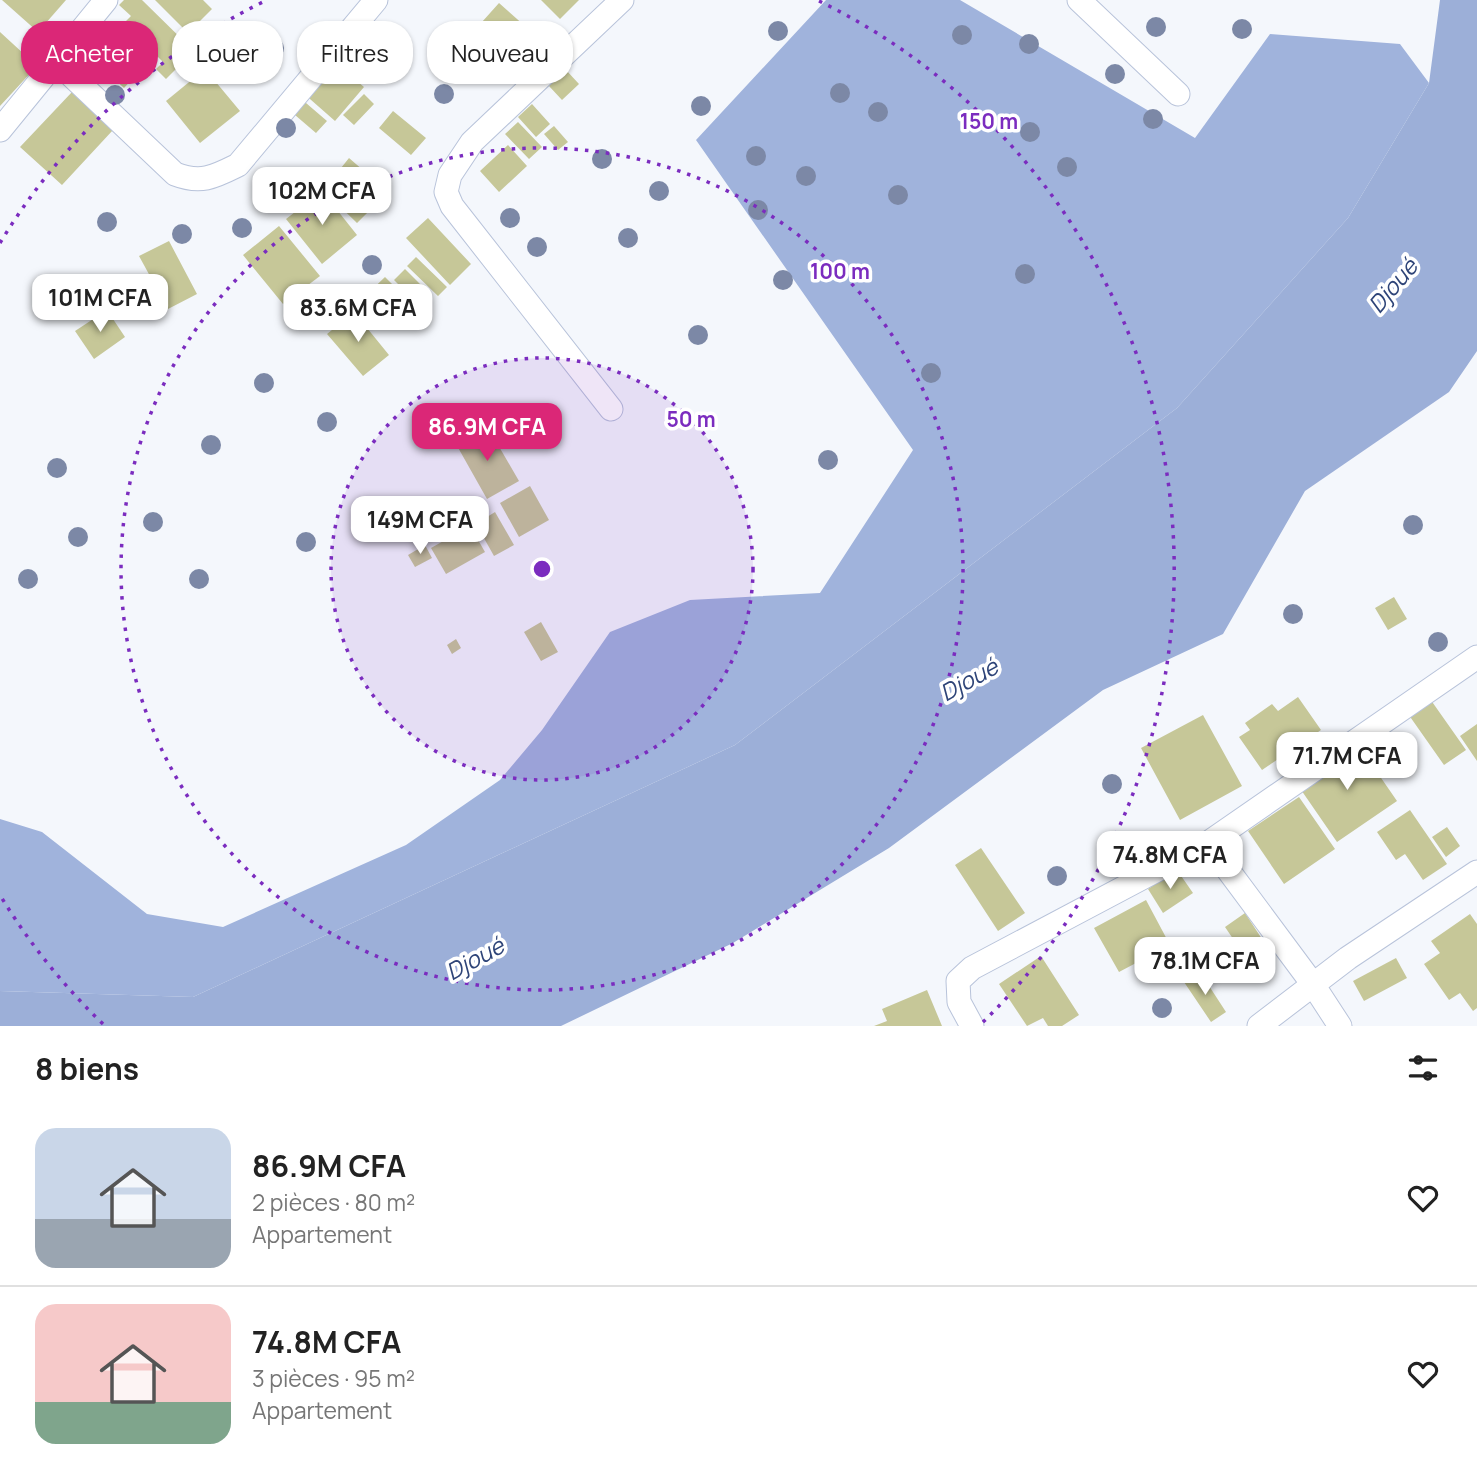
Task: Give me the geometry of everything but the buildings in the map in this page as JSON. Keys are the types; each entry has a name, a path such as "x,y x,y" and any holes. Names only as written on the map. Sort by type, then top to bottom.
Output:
{"street":[{"path":"89,21 106,0"},
{"path":"80,84 175,174 193,181 215,176 238,165 376,0"},
{"path":"611,409 452,206 446,192 450,175 472,142 622,0"},
{"path":"1079,0 1178,94"},
{"path":"0,130 37,84"},
{"path":"972,1026 959,1002 958,981 972,968 1208,843 1477,657"},
{"path":"1208,843 1312,983 1340,1026"},
{"path":"1259,1026 1312,983 1477,872"}],"shaded area":[{"path":"826,0 960,0 1195,138 1270,34 1400,44 1429,83 1348,218 1177,408 735,745 193,997 0,991 0,819 42,832 147,914 223,927 406,845 500,780 542,730 610,632 690,600 820,593 913,450 696,140"}],"water":[{"name":"Djoué","path":"1440,0 1477,0 1477,351 1449,392 1305,491 1223,634 1103,690 889,848 733,943 561,1026 0,1026 0,991 193,997 735,745 1177,408 1348,218 1429,83"}]}
